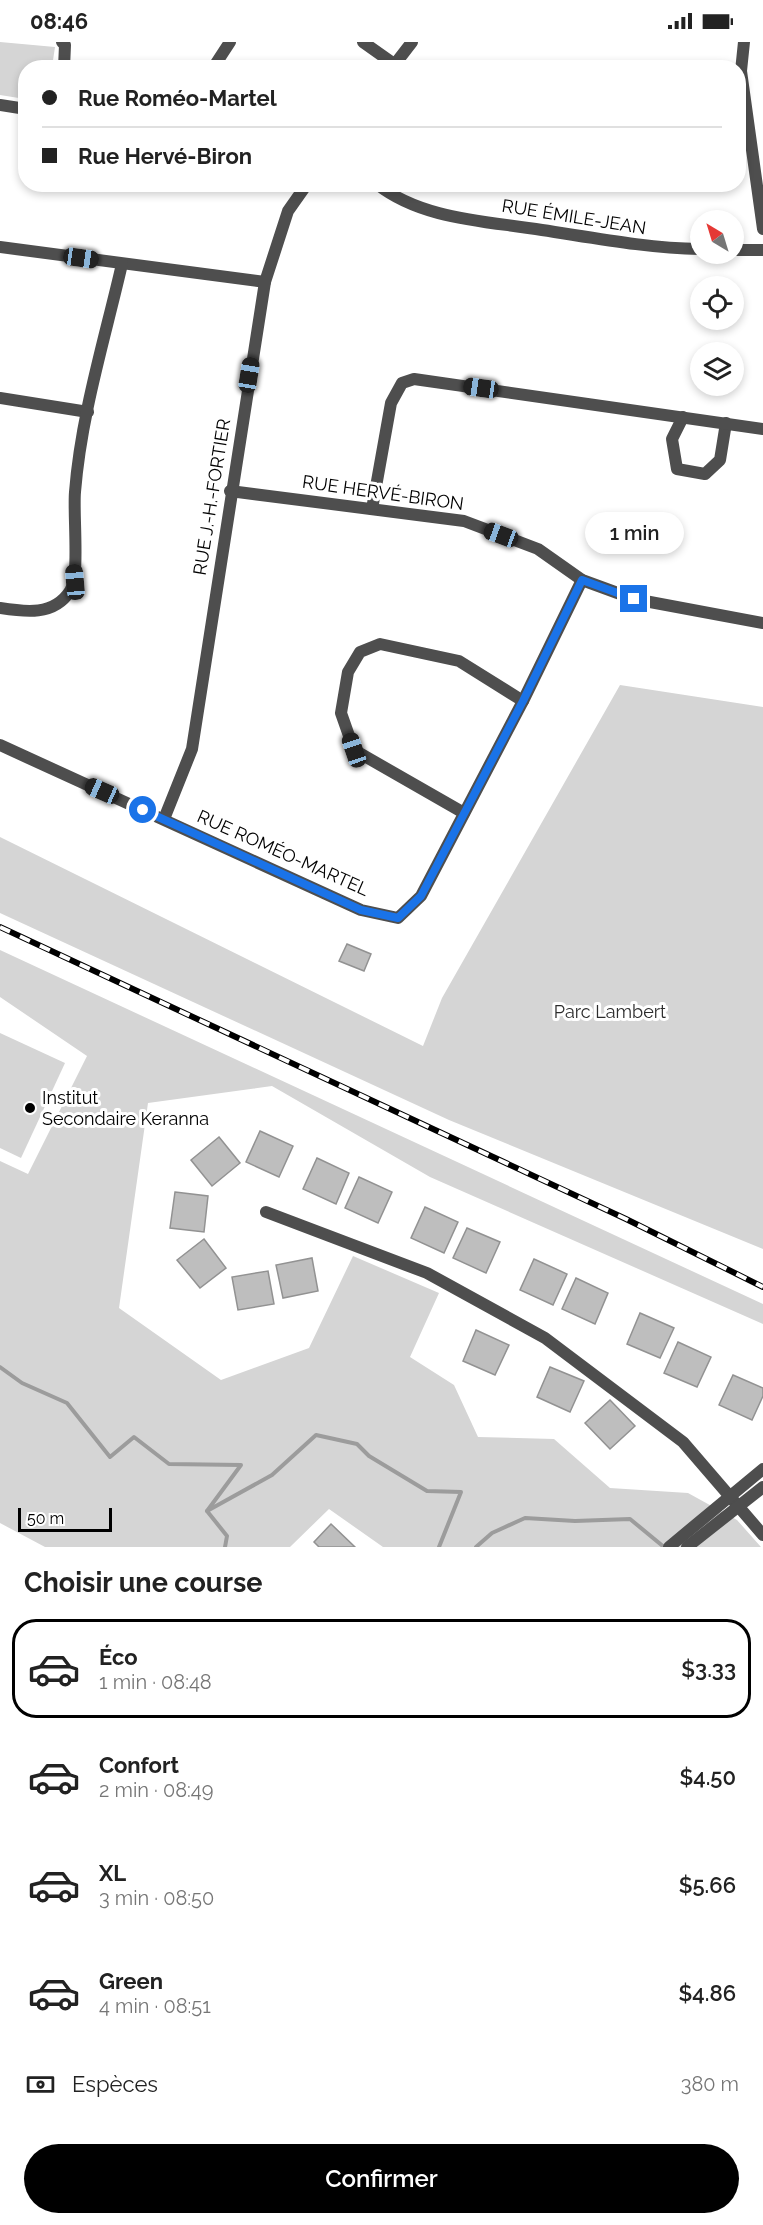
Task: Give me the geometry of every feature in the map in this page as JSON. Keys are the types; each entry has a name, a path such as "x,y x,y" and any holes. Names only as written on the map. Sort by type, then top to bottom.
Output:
{"street":[{"path":"62,42 65,45 64,60"},
{"path":"218,60 230,42"},
{"path":"363,42 386,60"},
{"path":"398,60 412,42"},
{"path":"742,60 744,42"},
{"path":"0,105 18,108"},
{"path":"746,106 763,229"},
{"name":"RUE J.-H.-FORTIER","path":"164,819 192,749 265,282 288,211 301,192"},
{"name":"RUE ÉMILE-JEAN","path":"386,192 435,213 656,248 690,249"},
{"path":"0,247 265,282"},
{"path":"744,250 763,250"},
{"path":"0,608 29,613 49,608 62,602 75,582 75,492 88,412 122,264"},
{"path":"372,508 391,403 402,383 414,379 763,429"},
{"path":"0,398 88,412"},
{"path":"683,417 672,439 677,468 705,474 720,460 726,423"},
{"name":"RUE HERVÉ-BIRON","path":"231,491 464,521 538,549 582,580 634,599 763,623"},
{"name":"RUE ROMÉO-MARTEL","path":"0,745 361,910 398,918 421,896 523,701 582,580"},
{"path":"464,813 354,750 341,712 348,672 360,652 380,644 459,662 523,701"},
{"path":"266,1212 427,1273 545,1338 683,1442 763,1535"},
{"path":"687,1547 735,1502 763,1469"},
{"path":"669,1547 735,1502 763,1487"}],"green space":[{"path":"0,42 55,47 53,60 18,60 18,98 0,95"},
{"name":"Parc Lambert","path":"620,685 763,707 763,1249 449,1120 0,913 0,837 423,1046 442,998"},
{"path":"0,950 763,1304 763,1324 430,1177 272,1086 148,1103 119,1308 221,1380 309,1348 353,1256 439,1293 410,1357 454,1385 478,1437 554,1439 610,1488 688,1493 737,1520 761,1547 383,1547 329,1509 290,1547 45,1547 0,1523 0,1161 28,1174 87,1056 0,997"},
{"path":"0,1033 65,1063 21,1158 0,1148"}],"building":[{"path":"347,944 371,954 364,971 339,961"},
{"path":"260,1131 293,1146 279,1177 246,1162"},
{"path":"219,1137 240,1163 212,1186 191,1160"},
{"path":"317,1158 349,1173 336,1204 303,1189"},
{"path":"359,1177 392,1192 378,1223 345,1208"},
{"path":"175,1192 208,1196 204,1232 170,1228"},
{"path":"425,1207 458,1222 444,1253 411,1238"},
{"path":"467,1228 500,1242 486,1273 453,1258"},
{"path":"204,1239 226,1268 200,1288 177,1260"},
{"path":"312,1258 318,1291 283,1298 276,1265"},
{"path":"534,1259 567,1274 553,1305 520,1290"},
{"path":"268,1271 274,1304 238,1310 232,1277"},
{"path":"576,1278 608,1293 595,1324 562,1309"},
{"path":"640,1313 674,1328 660,1358 627,1344"},
{"path":"476,1330 509,1345 495,1375 463,1361"},
{"path":"678,1342 711,1357 697,1387 664,1373"},
{"path":"550,1367 584,1381 570,1412 537,1397"},
{"path":"733,1375 763,1388 763,1396 752,1420 719,1405"},
{"path":"610,1400 635,1426 610,1449 585,1423"},
{"path":"331,1524 355,1547 319,1547 314,1542"}],"waterway":[{"path":"0,1367 22,1383 67,1403 110,1457 134,1437 169,1464 241,1465 207,1511 272,1475 316,1435 357,1444 369,1456 427,1491 461,1492 439,1547"},
{"path":"207,1511 227,1536 225,1547"},
{"path":"476,1547 492,1533 525,1518 575,1521 630,1519 664,1547"}],"railway":[{"path":"0,927 626,1219 763,1287"}],"place":[{"name":"Institut Secondaire Keranna","path":"30,1108"}],"route":[{"path":"143,810 361,910 398,918 421,896 523,701 582,580 634,599"}]}
